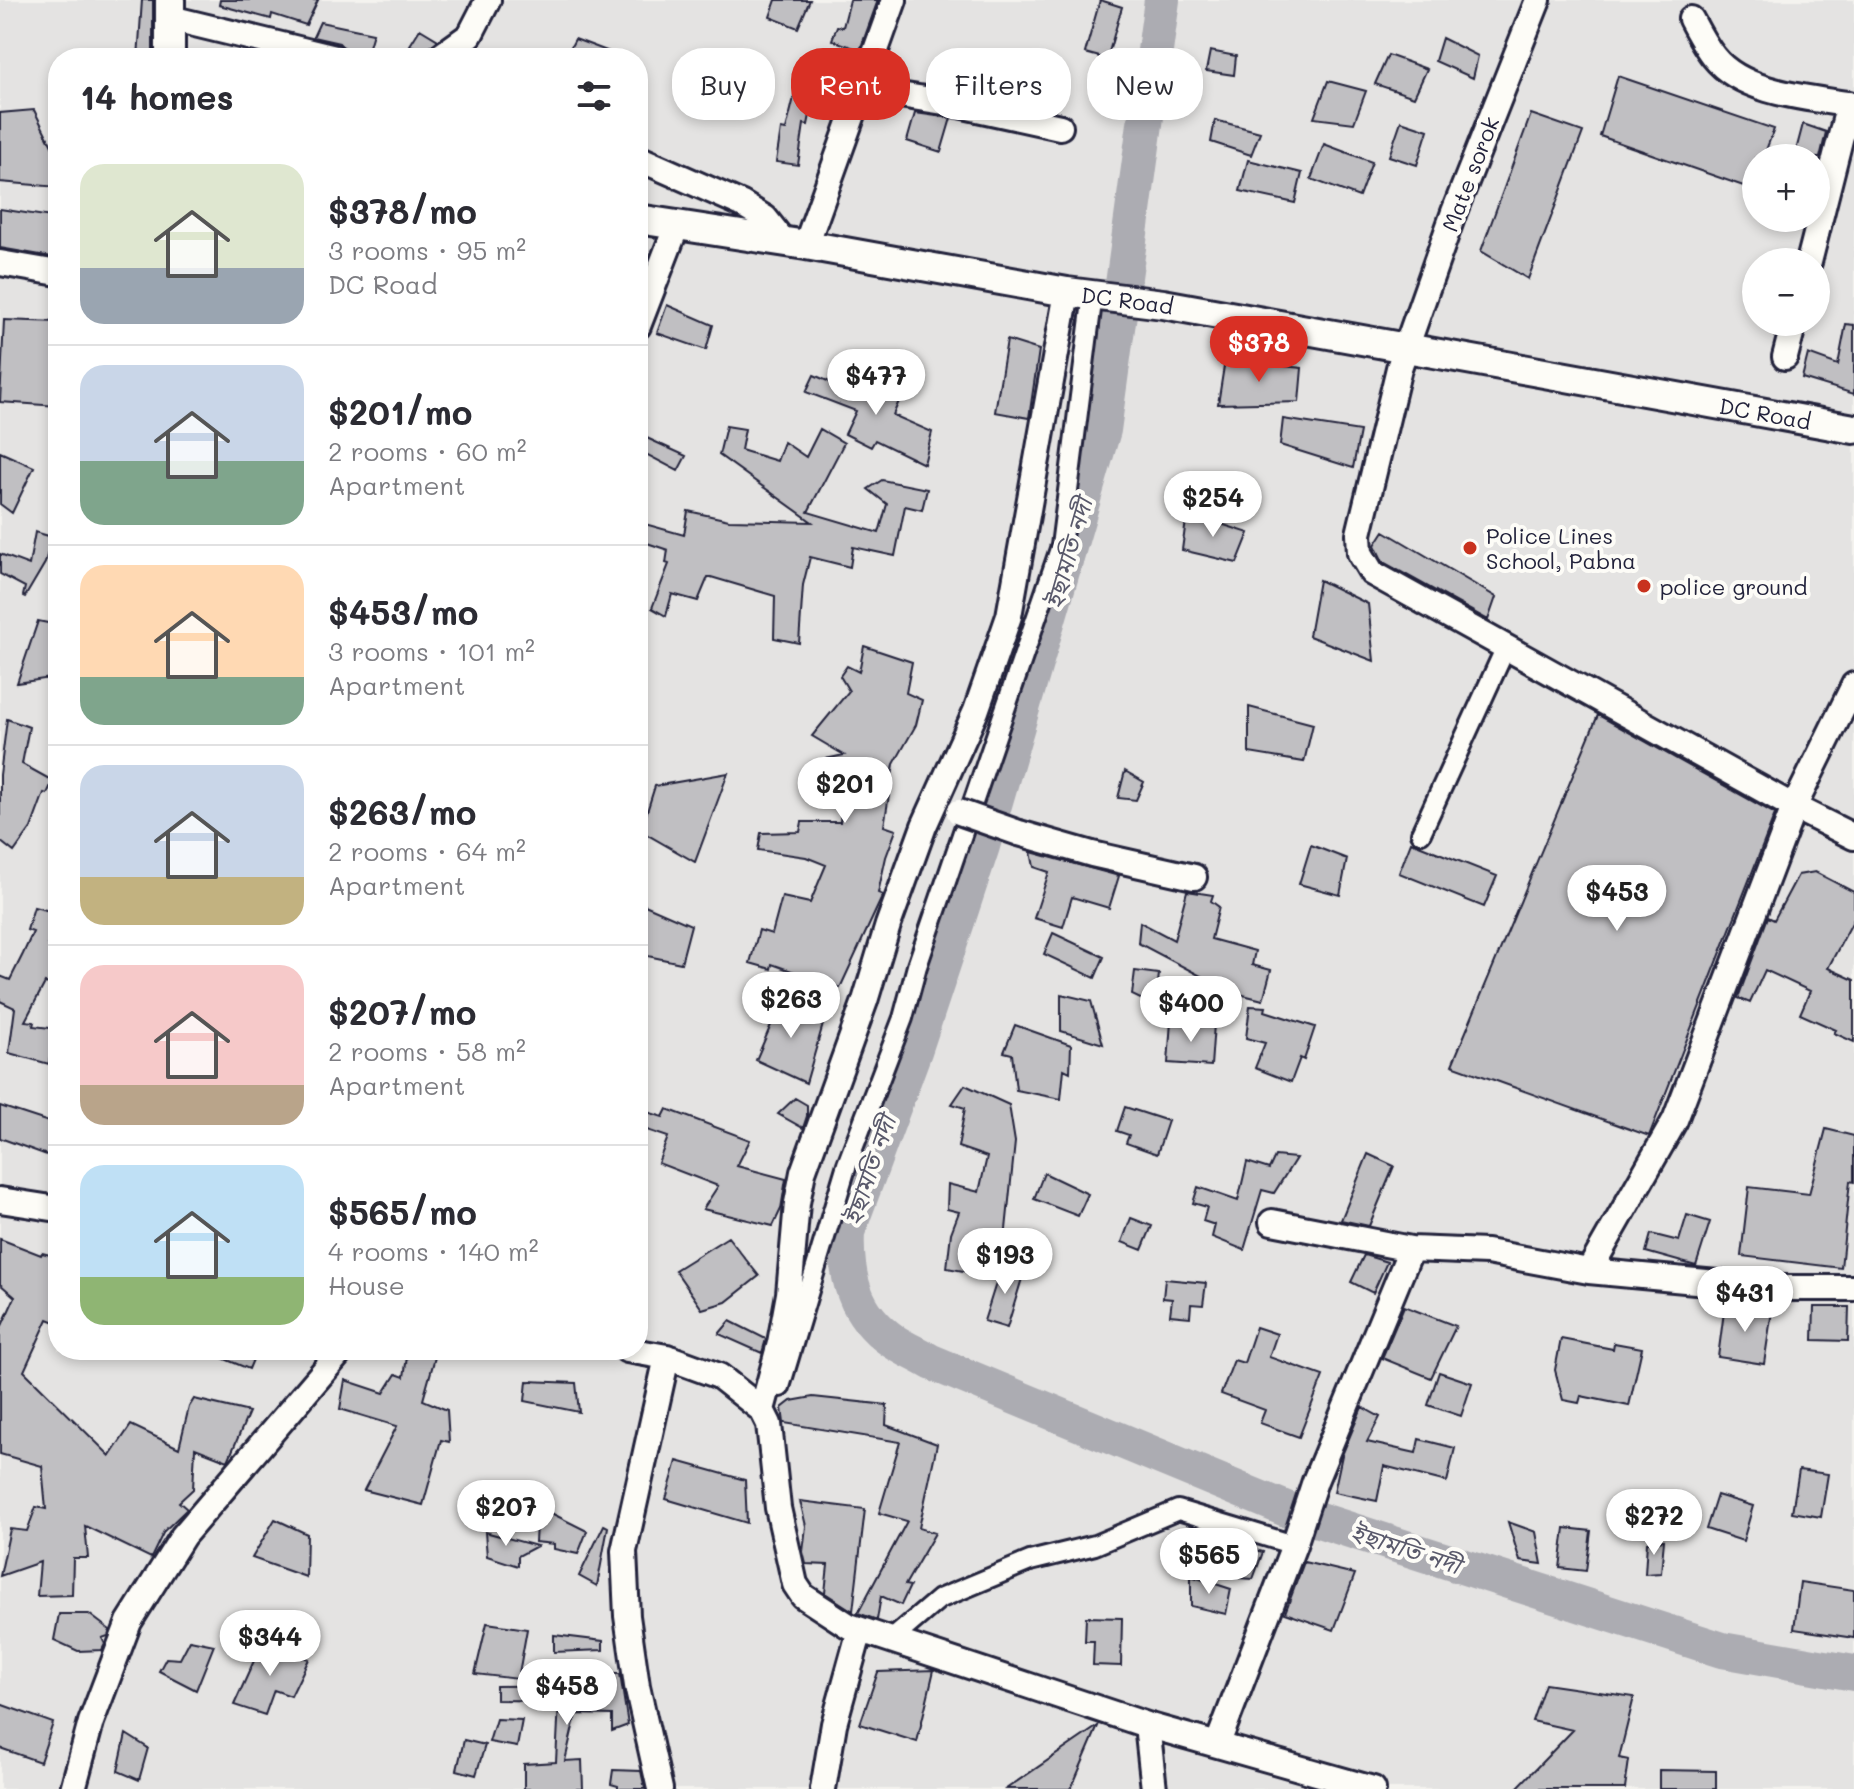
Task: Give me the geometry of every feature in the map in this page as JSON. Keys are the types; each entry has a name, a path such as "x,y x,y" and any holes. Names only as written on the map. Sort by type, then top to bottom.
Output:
{"street":[{"path":"456,48 470,35 488,0"},
{"path":"877,48 894,0"},
{"name":"Mate sorok","path":"1538,0 1454,212 1404,357 1360,526 1360,553 1372,573 1794,807 1854,837"},
{"path":"170,48 170,9 301,48"},
{"path":"1691,19 1714,58 1739,80 1810,99 1852,105 1813,248"},
{"path":"910,97 1060,127"},
{"path":"648,162 742,204 795,243 849,120"},
{"name":"DC Road","path":"648,221 1080,293 1163,304 1404,357 1854,429"},
{"path":"648,300 677,225"},
{"path":"0,263 48,271"},
{"path":"1080,293 1009,616 976,711 934,803 888,925 865,1001 803,1172 789,1294 765,1417 778,1508 795,1584 803,1596 849,1626 1147,1725 1373,1789"},
{"path":"765,1417 847,1164 903,1018 917,966 1061,546 1080,293"},
{"path":"1785,357 1790,336"},
{"path":"1421,833 1506,647"},
{"path":"1589,1271 1675,1120 1794,807 1854,685"},
{"path":"934,803 1019,833 1092,854 1194,877"},
{"path":"0,1200 48,1207"},
{"path":"1272,1222 1411,1249 1487,1252 1589,1271 1770,1288 1854,1288"},
{"path":"1218,1743 1315,1481 1411,1249"},
{"path":"648,1354 667,1357 719,1376 765,1417"},
{"path":"660,1789 637,1686 627,1616 624,1551 667,1357"},
{"path":"73,1789 91,1722 129,1622 183,1536 333,1360"},
{"path":"890,1641 939,1599 1030,1561 1095,1545 1178,1510 1294,1544"},
{"path":"823,1789 834,1724 860,1630"},
{"path":"1147,1725 1154,1789"}],"shaded area":[{"path":"0,0 1854,0 1854,1789 0,1789"}],"building":[{"path":"142,0 153,0 153,48 139,48"},
{"path":"220,0 318,0 306,25 272,14 271,19 219,5"},
{"path":"776,0 810,0 798,28 770,17"},
{"path":"850,0 878,0 861,48 832,40 837,26 843,27"},
{"path":"1100,0 1122,7 1110,48 1087,48 1085,53"},
{"path":"320,22 373,33 369,48 344,48 339,43 313,37"},
{"path":"420,29 438,40 429,48 410,45"},
{"path":"1442,38 1478,56 1473,78 1435,61"},
{"path":"575,39 599,48 570,48"},
{"path":"1210,51 1236,56 1234,75 1206,71"},
{"path":"1388,55 1427,69 1414,97 1375,84"},
{"path":"1618,76 1774,129 1768,144 1742,144 1742,186 1600,136"},
{"path":"1328,81 1366,91 1354,123 1314,118"},
{"path":"34,110 48,138 48,186 0,182 0,113"},
{"path":"791,110 791,120 809,120 808,125 804,124 798,165 776,162 781,129 786,130"},
{"path":"915,113 926,115 926,120 950,120 941,152 907,141"},
{"path":"1531,114 1583,132 1528,279 1481,251"},
{"path":"1215,120 1260,132 1251,155 1211,142"},
{"path":"1401,121 1428,130 1417,165 1389,156"},
{"path":"1803,124 1826,132 1823,144 1798,144"},
{"path":"1324,144 1372,162 1359,197 1311,179"},
{"path":"1248,160 1302,173 1295,203 1240,191"},
{"path":"0,209 48,216 48,256 0,248"},
{"path":"667,305 713,325 706,350 657,333"},
{"path":"4,320 48,322 48,405 0,402"},
{"path":"1846,324 1854,325 1854,394 1802,378 1808,354 1838,365"},
{"path":"1007,340 1039,350 1029,418 995,412"},
{"path":"1225,360 1302,368 1299,402 1218,404"},
{"path":"814,375 857,394 862,379 903,392 893,415 932,432 924,464 875,440 871,447 845,434 856,411 806,392"},
{"path":"1283,419 1360,431 1353,468 1280,445"},
{"path":"726,426 745,429 741,450 777,461 784,442 806,457 820,429 844,443 808,512 879,533 887,504 868,489 882,480 927,489 922,510 905,506 895,556 853,547 850,567 810,557 803,585 799,643 774,638 775,596 711,577 708,577 698,601 672,594 666,616 652,608 669,564 666,563 668,550 648,543 648,525 684,535 688,511 729,520 812,522 719,455"},
{"path":"648,439 686,456 678,471 648,455"},
{"path":"0,452 34,467 12,513 0,504"},
{"path":"1187,513 1249,533 1237,563 1182,550"},
{"path":"1384,531 1496,597 1488,620 1383,562 1375,545"},
{"path":"35,532 48,536 45,563 25,597 25,587 0,574 0,554 29,565"},
{"path":"1319,580 1368,604 1374,661 1309,636"},
{"path":"38,621 48,623 48,678 17,683"},
{"path":"864,646 912,662 906,693 922,700 916,725 894,764 884,826 896,830 878,893 883,895 840,988 772,964 771,969 750,963 759,930 772,934 782,897 810,903 826,865 806,857 758,850 761,833 800,832 802,822 840,822 842,797 806,778 811,762 844,755 812,736 849,691 840,676 847,666 859,672"},
{"path":"1249,707 1313,724 1304,762 1249,753"},
{"path":"1598,715 1775,814 1649,1136 1452,1065"},
{"path":"7,719 29,727 22,764 48,778 48,792 44,793 31,828 14,852 0,841 0,775"},
{"path":"1125,771 1144,782 1136,800 1118,798"},
{"path":"728,773 695,862 648,835 648,808 655,786"},
{"path":"1411,842 1497,876 1484,907 1399,873"},
{"path":"1311,845 1347,859 1340,895 1299,884"},
{"path":"1031,852 1119,876 1109,908 1072,897 1063,927 1034,918 1049,872 1034,867"},
{"path":"1815,872 1854,892 1854,919 1828,968 1854,980 1854,1042 1800,1014 1810,991 1765,970 1750,1003 1738,998 1768,917 1774,920 1798,875"},
{"path":"1187,891 1213,895 1211,901 1219,907 1211,939 1255,951 1252,965 1271,970 1263,1000 1231,992 1138,943 1140,922 1174,940"},
{"path":"648,906 691,925 681,963 648,956"},
{"path":"34,907 48,910 48,984 45,983 25,1021 34,1022 33,1026 48,1028 48,1064 9,1053 15,1008 0,1001 0,976 10,980 33,932 27,930"},
{"path":"1053,933 1104,957 1095,978 1044,954"},
{"path":"1135,971 1159,974 1155,1006 1132,995"},
{"path":"1061,994 1091,1001 1103,1044 1061,1031"},
{"path":"773,1001 826,1014 806,1083 756,1060 771,1025 765,1023"},
{"path":"1250,1006 1266,1007 1265,1011 1315,1027 1304,1060 1300,1058 1291,1082 1255,1068 1265,1043 1246,1038"},
{"path":"1171,1021 1214,1024 1211,1066 1168,1063"},
{"path":"1015,1025 1071,1045 1070,1072 1064,1069 1061,1099 1016,1090 1012,1054 1004,1052"},
{"path":"965,1085 1009,1105 1015,1142 1001,1278 947,1268 951,1233 959,1212 947,1209 948,1184 979,1192 987,1157 958,1147 965,1108 952,1104"},
{"path":"795,1098 807,1105 803,1128 778,1114"},
{"path":"0,1106 48,1122 48,1155 0,1138"},
{"path":"1125,1107 1168,1121 1157,1154 1126,1143 1129,1135 1117,1131"},
{"path":"667,1109 750,1140 737,1166 786,1179 781,1209 773,1226 703,1209 718,1186 658,1163 668,1137 648,1130 648,1112 663,1117"},
{"path":"1826,1129 1854,1136 1854,1182 1850,1181 1841,1268 1741,1256 1749,1187 1809,1194"},
{"path":"1368,1154 1394,1166 1369,1226 1341,1220"},
{"path":"1275,1156 1296,1158 1274,1193 1262,1190 1244,1250 1212,1237 1215,1225 1203,1221 1207,1207 1193,1203 1198,1187 1238,1201 1247,1162 1269,1169"},
{"path":"1044,1173 1088,1194 1078,1216 1034,1199"},
{"path":"1687,1215 1710,1222 1696,1266 1646,1252 1651,1234 1679,1241"},
{"path":"1131,1218 1152,1226 1142,1250 1122,1242"},
{"path":"728,1237 759,1276 726,1302 702,1309 675,1270"},
{"path":"0,1239 41,1255 48,1254 48,1319 24,1371 110,1456 131,1425 179,1448 189,1407 194,1399 249,1412 228,1461 195,1448 193,1489 179,1502 187,1509 164,1531 151,1558 85,1526 88,1558 73,1558 72,1595 37,1596 40,1562 0,1576 10,1529 27,1531 36,1507 46,1509 42,1466 0,1454 0,1330 15,1297 0,1284"},
{"path":"1364,1255 1387,1262 1373,1293 1351,1282"},
{"path":"1012,1260 1026,1265 1007,1328 984,1321 997,1280 1005,1281"},
{"path":"1165,1279 1206,1283 1203,1305 1191,1304 1190,1317 1170,1315 1172,1299 1163,1298"},
{"path":"1725,1304 1772,1311 1764,1364 1718,1357"},
{"path":"1404,1306 1456,1326 1431,1378 1382,1358"},
{"path":"1814,1307 1849,1307 1848,1341 1813,1340"},
{"path":"730,1321 766,1339 762,1353 719,1334"},
{"path":"1256,1327 1277,1334 1269,1357 1323,1376 1299,1437 1260,1423 1265,1410 1221,1394 1234,1360 1244,1363"},
{"path":"1561,1339 1613,1349 1614,1343 1642,1348 1629,1406 1581,1396 1579,1403 1563,1400 1555,1370"},
{"path":"227,1360 253,1360 249,1369"},
{"path":"407,1360 434,1360 423,1400 447,1410 449,1442 441,1440 423,1505 364,1490 397,1426 340,1409 345,1380 384,1393 396,1374 404,1377"},
{"path":"1439,1372 1472,1383 1461,1416 1428,1405"},
{"path":"527,1381 576,1383 579,1412 525,1401"},
{"path":"813,1397 887,1405 886,1425 937,1444 919,1528 935,1533 905,1585 910,1586 901,1605 881,1596 877,1620 858,1613 907,1521 879,1513 900,1442 784,1423 782,1408 791,1401"},
{"path":"1362,1407 1380,1417 1367,1442 1416,1453 1419,1439 1455,1448 1447,1482 1384,1466 1377,1501 1334,1492 1342,1455"},
{"path":"677,1461 745,1480 747,1523 666,1499"},
{"path":"1799,1470 1828,1474 1821,1517 1792,1512"},
{"path":"1717,1495 1753,1506 1743,1541 1706,1529"},
{"path":"800,1501 865,1509 853,1611 825,1593 828,1565 806,1564 803,1552 806,1526"},
{"path":"537,1506 587,1531 578,1554 554,1549 554,1544 535,1542"},
{"path":"275,1519 307,1534 306,1577 252,1558"},
{"path":"1508,1522 1536,1532 1542,1564 1520,1561"},
{"path":"604,1525 608,1527 597,1586 579,1576"},
{"path":"1565,1528 1591,1531 1586,1571 1560,1568"},
{"path":"485,1532 537,1546 518,1556 518,1566 487,1556"},
{"path":"1664,1540 1661,1573 1645,1574 1647,1542"},
{"path":"1235,1545 1263,1552 1253,1579 1224,1577"},
{"path":"1304,1562 1355,1574 1334,1630 1285,1613"},
{"path":"1191,1576 1231,1589 1226,1614 1191,1606"},
{"path":"1800,1582 1854,1590 1854,1638 1794,1629"},
{"path":"59,1614 89,1614 110,1630 108,1636 102,1638 105,1644 102,1650 78,1651 54,1640"},
{"path":"1086,1617 1122,1618 1121,1666 1093,1665 1094,1641 1085,1641"},
{"path":"487,1623 527,1629 518,1679 475,1674"},
{"path":"554,1635 603,1641 603,1650 554,1652"},
{"path":"190,1640 214,1645 196,1690 159,1671 166,1658 180,1659"},
{"path":"262,1643 309,1659 291,1696 274,1690 265,1715 234,1705"},
{"path":"934,1670 917,1742 860,1724 878,1672"},
{"path":"611,1674 620,1674 628,1725 612,1731 612,1715 576,1714 565,1761 582,1760 583,1789 524,1789 524,1764 556,1762 559,1701 496,1700 496,1686 592,1685 592,1695 611,1694"},
{"path":"1545,1684 1634,1697 1619,1758 1629,1760 1625,1789 1516,1789 1573,1730 1532,1721"},
{"path":"0,1704 53,1723 40,1762 0,1748"},
{"path":"496,1719 522,1720 517,1747 489,1742"},
{"path":"1098,1726 1071,1789 1006,1789"},
{"path":"126,1734 148,1748 139,1780 118,1771"},
{"path":"464,1740 485,1745 476,1775 457,1770"},
{"path":"613,1770 641,1771 645,1789 618,1789 618,1786 611,1784"},
{"path":"1659,1770 1716,1771 1716,1789 1659,1789"}],"waterway":[{"name":"ইছামতি নদী","path":"1162,0 1103,430 982,846 914,1051 847,1232 848,1264 855,1293 869,1319 880,1330 931,1362 1291,1511 1722,1650 1854,1673"}],"place":[{"name":"Police Lines School, Pabna","path":"1470,548"},
{"name":"police ground","path":"1644,586"}]}
